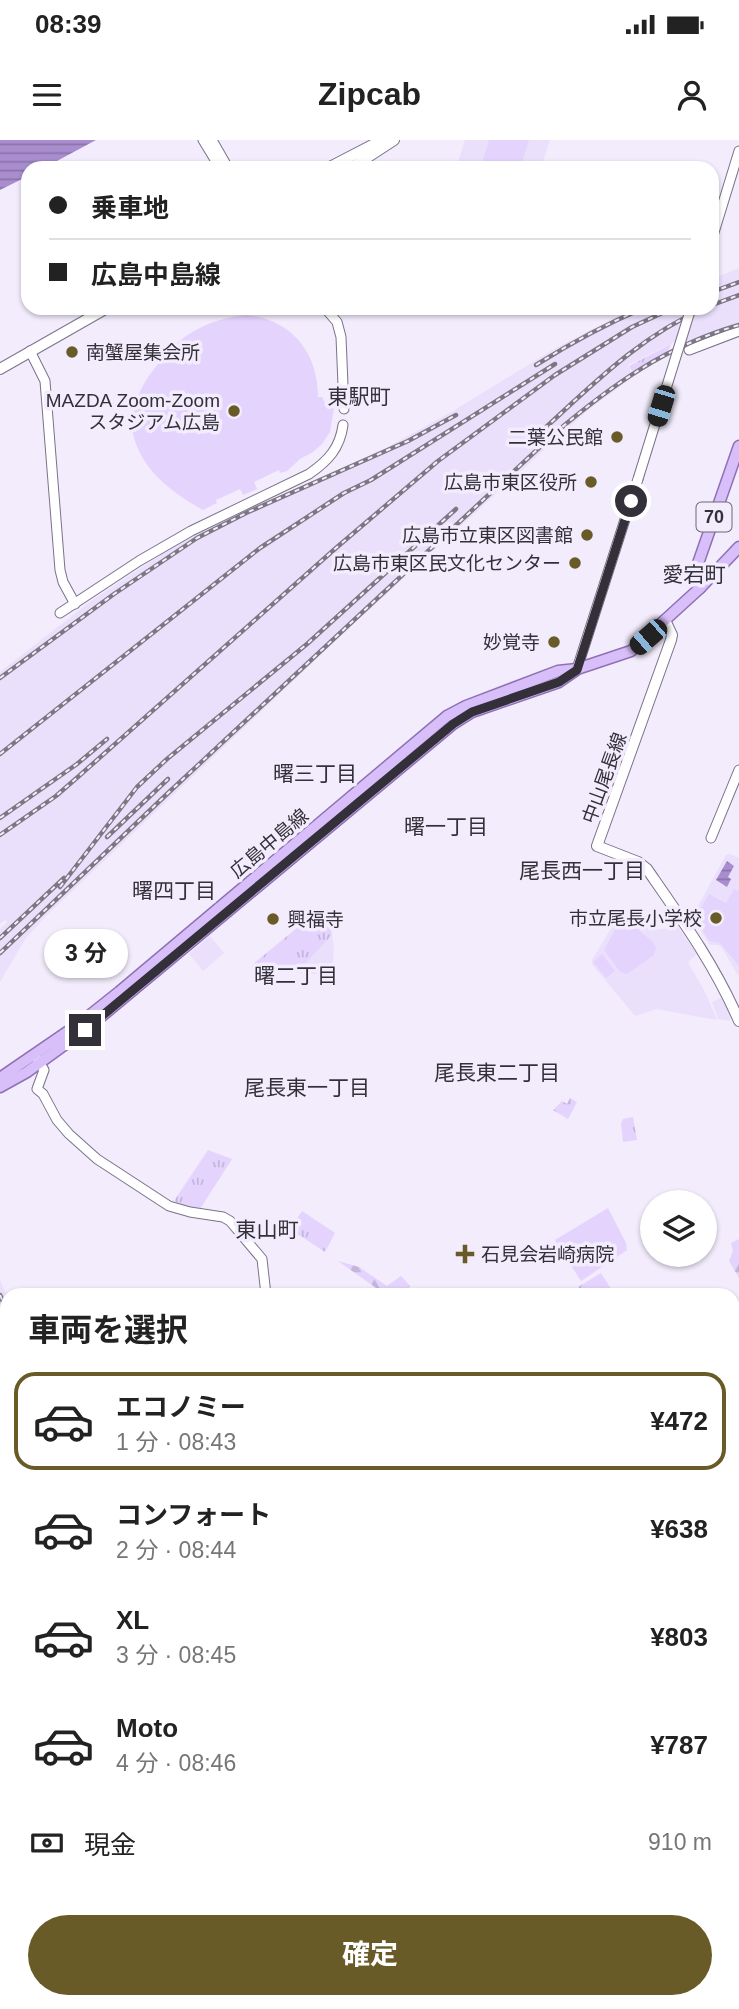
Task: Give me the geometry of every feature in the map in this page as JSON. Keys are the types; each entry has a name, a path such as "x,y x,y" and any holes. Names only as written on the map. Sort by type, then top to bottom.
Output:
{"main road":[{"path":"342,161 382,140"},
{"path":"362,161 394,140"},
{"path":"0,369 94,315"},
{"name":"70","path":"700,588 694,575 739,446"},
{"name":"広島中島線","path":"0,1087 124,988 447,716 466,706 558,671 577,670 631,651 700,588 739,547"},
{"name":"中山尾長線","path":"666,620 672,635 671,640 597,846 638,862 646,869 714,969 739,1021"},
{"name":"広島中島線","path":"0,1078 38,1059"}],"street":[{"path":"203,140 216,161"},
{"path":"212,140 224,161"},
{"path":"719,216 739,150"},
{"path":"331,315 337,322 341,337 344,410"},
{"path":"577,670 689,315"},
{"path":"689,350 739,331"},
{"path":"30,351 45,381 60,570 75,604"},
{"path":"60,614 139,561 191,531 309,474 332,454 339,443 343,425"},
{"path":"710,838 739,770"},
{"path":"38,1059 44,1070 37,1089 69,1135 97,1160 169,1206 223,1217 230,1221 262,1259 265,1288"}],"shaded area":[{"path":"0,140 96,140 57,161 21,161 21,180 0,190"},
{"path":"465,140 550,140 543,161 458,161"},
{"path":"739,268 739,329 677,353 676,341 628,365 634,376 588,410 351,626 47,915 26,938 0,982 0,929 7,922 5,920 0,924 0,672 91,601 188,537 386,448 556,348 620,315 719,315 719,276"},
{"name":"市立尾長小学校","path":"726,855 739,858 739,977 722,948 710,945 693,915"},
{"path":"727,861 734,866 728,877 731,879 727,887 716,880"},
{"path":"623,914 654,930 678,927 697,954 688,962 717,1020 656,1009 634,1015 592,964 619,915"},
{"path":"332,935 332,975 297,973"},
{"path":"210,936 224,953 203,971 189,954"},
{"path":"723,997 731,1017 729,1021 718,1019 712,1002"}],"green space":[{"path":"489,140 529,140 522,161 482,161"},
{"name":"MAZDA Zoom-Zoom スタジアム広島","path":"246,315 276,323 289,331 307,352 317,381 318,397 322,397 326,405 334,408 330,432 322,444 287,471 280,473 279,470 254,482 257,489 243,495 240,489 216,500 217,503 203,510 163,483 153,472 137,446 130,413 134,413 139,393 149,376 176,344 208,324"},
{"path":"671,344 666,356 634,374 629,366"},
{"path":"734,889 739,891 739,966 720,943 709,941 695,918 709,894 726,903"},
{"path":"314,914 318,914 331,929 332,935 297,973 265,971 252,967 252,965"},
{"path":"625,920 653,942 656,948 654,955 627,974 620,972 604,950 617,926"},
{"path":"602,954 615,971 606,978 593,962"},
{"path":"570,1098 577,1102 568,1119 553,1110 562,1101 567,1104"},
{"path":"633,1117 637,1140 623,1142 621,1123 623,1119"},
{"path":"208,1150 232,1159 200,1209 185,1207 174,1201"},
{"path":"608,1208 627,1250 581,1281 555,1240"},
{"path":"302,1211 335,1233 325,1252 290,1229"},
{"path":"739,1239 739,1278 729,1261 733,1251 731,1243"},
{"path":"338,1261 359,1267 387,1286 401,1276 410,1286 376,1288"},
{"path":"601,1273 611,1288 579,1288"}],"railway":[{"path":"719,289 739,282"},
{"path":"719,302 739,295"},
{"path":"536,365 589,334 629,315"},
{"path":"0,835 56,796 438,461 555,375 632,327 658,315"},
{"path":"544,429 620,361 660,332 690,315"},
{"path":"0,953 555,433 641,369 687,344 739,325"},
{"path":"0,754 260,548 344,493 371,480 555,364"},
{"path":"0,678 114,594 197,538 246,513 408,441 456,415"},
{"path":"60,887 137,787 167,759 307,644 456,509"},
{"path":"0,818 77,764 107,739"},
{"path":"107,837 168,779"},
{"path":"0,938 64,878"}],"place":[{"name":"南蟹屋集会所","path":"72,352"},
{"name":"MAZDA Zoom-Zoom スタジアム広島","path":"234,411"},
{"name":"二葉公民館","path":"617,437"},
{"name":"広島市東区役所","path":"591,482"},
{"name":"広島市立東区図書館","path":"587,535"},
{"name":"広島市東区民文化センター","path":"575,563"},
{"name":"妙覚寺","path":"554,642"},
{"name":"市立尾長小学校","path":"716,918"},
{"name":"興福寺","path":"273,919"},
{"name":"石見会岩崎病院","path":"465,1254"}],"district":[{"name":"東駅町","path":"359,397"},
{"name":"愛宕町","path":"694,575"},
{"name":"曙三丁目","path":"315,774"},
{"name":"曙一丁目","path":"446,827"},
{"name":"尾長西一丁目","path":"582,871"},
{"name":"曙四丁目","path":"174,891"},
{"name":"曙二丁目","path":"296,976"},
{"name":"尾長東二丁目","path":"497,1073"},
{"name":"尾長東一丁目","path":"307,1088"},
{"name":"東山町","path":"267,1230"}],"route":[{"path":"85,1030 453,724 472,712 559,682 577,670 631,501"}]}
